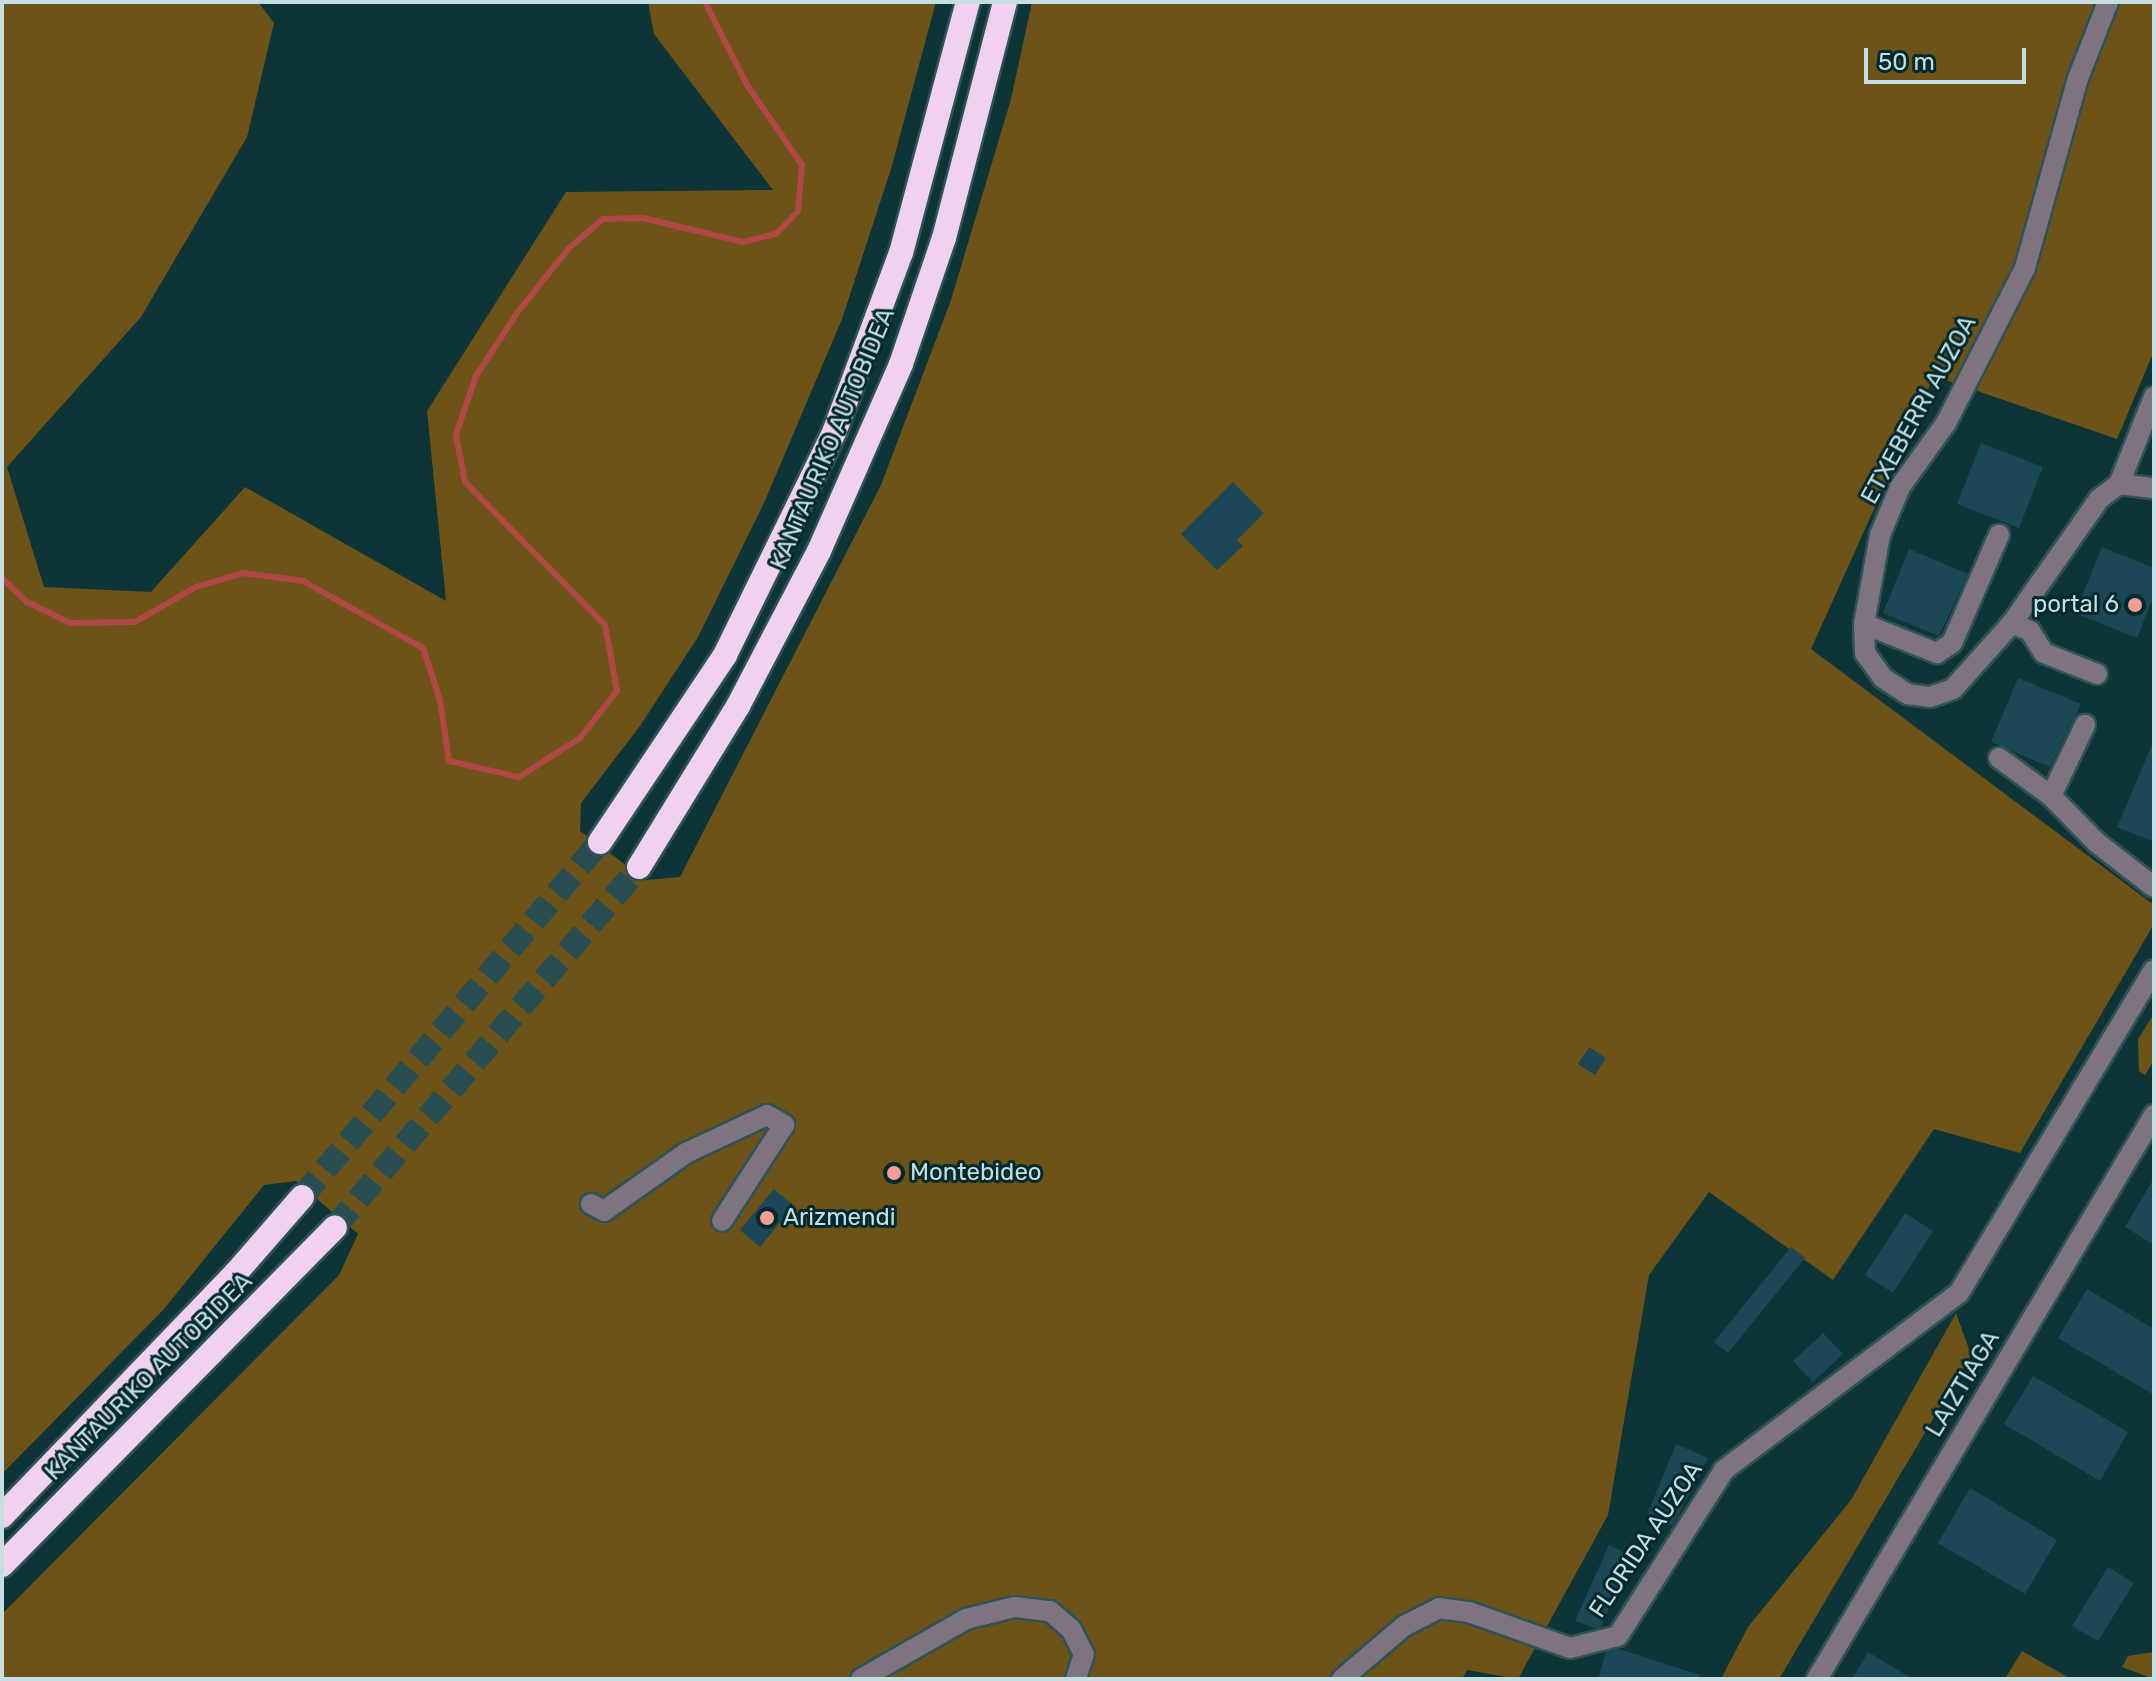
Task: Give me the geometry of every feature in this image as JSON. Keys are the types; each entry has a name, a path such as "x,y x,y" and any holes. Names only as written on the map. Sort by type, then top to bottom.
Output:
{"highway":[{"name":"KANTAURIKO AUTOBIDEA","path":"600,842 725,655 835,430 901,253 968,2"},
{"name":"KANTAURIKO AUTOBIDEA","path":"639,867 746,692 819,551 901,364 952,211 1005,2"},
{"name":"KANTAURIKO AUTOBIDEA","path":"2,1516 235,1274 302,1197"},
{"name":"KANTAURIKO AUTOBIDEA","path":"2,1565 335,1227"}],"street":[{"name":"ETXEBERRI AUZOA","path":"2108,2 2078,78 2025,268 1946,423 1900,487 1880,535 1864,624 1865,653 1883,678 1908,694 1930,697 1953,689 1974,670 2012,623 2099,499 2119,484"},
{"path":"2154,397 2119,484 2154,488"},
{"path":"1864,624 1937,653 1952,643 1999,535"},
{"path":"2012,623 2030,631 2044,653 2097,674"},
{"path":"2051,796 2085,725"},
{"path":"1999,758 2051,796 2096,842 2154,887"},
{"name":"FLORIDA AUZOA","path":"1342,1679 1404,1626 1439,1608 1469,1612 1570,1648 1618,1636 1724,1470 1959,1293 2154,970"},
{"path":"591,1204 604,1211 686,1153 767,1115 784,1125 722,1221"},
{"name":"LAIZTIAGA","path":"1817,1679 2154,1115"},
{"path":"861,1679 966,1619 1015,1607 1050,1611 1071,1629 1084,1654 1076,1679"}],"shaded area":[{"path":"2,2 258,2 274,23 247,137 141,317 7,467 44,587 151,592 245,487 446,601 427,411 566,192 773,190 654,34 648,2 936,2 891,169 842,319 764,503 698,637 640,726 581,803 580,831 646,880 680,877 881,485 951,300 1011,99 1032,2 2154,2 2154,351 2117,439 1934,376 1811,649 2154,905 2154,924 2020,1153 1934,1129 1833,1280 1709,1192 1649,1275 1608,1515 1518,1679 1467,1670 1462,1679 2,1679 2,1614 339,1275 358,1234 296,1181 264,1185 164,1309 2,1474"},
{"path":"2154,1014 2154,1060 2145,1075 2139,1071 2138,1039"},
{"path":"1956,1313 1971,1355 1779,1679 1721,1679 1748,1627 1851,1500"},
{"path":"2022,1651 2071,1679 2005,1679"},
{"path":"2154,1652 2154,1679 2122,1667 2128,1656"}],"building":[{"path":"1981,443 2043,467 2019,528 1957,504"},
{"path":"1233,482 1264,513 1237,540 1243,546 1217,570 1181,534"},
{"path":"2102,547 2154,568 2154,595 2137,638 2075,613"},
{"path":"1909,549 1968,574 1939,636 1883,613"},
{"path":"2018,678 2081,704 2050,767 1991,742"},
{"path":"2154,740 2154,842 2117,827"},
{"path":"1589,1047 1606,1058 1595,1075 1578,1064"},
{"path":"2154,1178 2154,1245 2125,1227"},
{"name":"Arizmendi","path":"774,1189 794,1206 760,1247 740,1230"},
{"path":"1905,1213 1933,1231 1893,1293 1865,1275"},
{"path":"1791,1247 1805,1258 1728,1353 1714,1342"},
{"path":"2087,1289 2154,1329 2154,1395 2058,1338"},
{"path":"1823,1333 1843,1354 1813,1382 1793,1361"},
{"path":"2033,1376 2128,1432 2100,1481 2004,1424"},
{"path":"1676,1444 1708,1458 1673,1526 1647,1515"},
{"path":"1970,1488 2057,1540 2025,1594 1938,1543"},
{"path":"1609,1545 1632,1556 1601,1627 1595,1628 1575,1621"},
{"path":"2108,1567 2134,1583 2098,1641 2072,1626"},
{"path":"1619,1649 1700,1675 1699,1679 1598,1679 1606,1652"},
{"path":"1868,1652 1913,1679 1852,1679"}],"waterway":[{"path":"2,578 27,602 70,623 135,622 196,587 243,573 303,581 423,648 440,700 449,761 519,777 580,738 617,691 605,625 465,482 456,435 476,376 517,313 568,249 603,219 643,218 743,242 776,234 798,211 802,165 747,85 705,2"}],"tunnel":[{"path":"302,1197 600,842"},
{"path":"335,1227 639,867"}],"place":[{"name":"portal 6","path":"2135,605"},
{"name":"Montebideo","path":"894,1173"},
{"name":"Arizmendi","path":"767,1218"}]}
